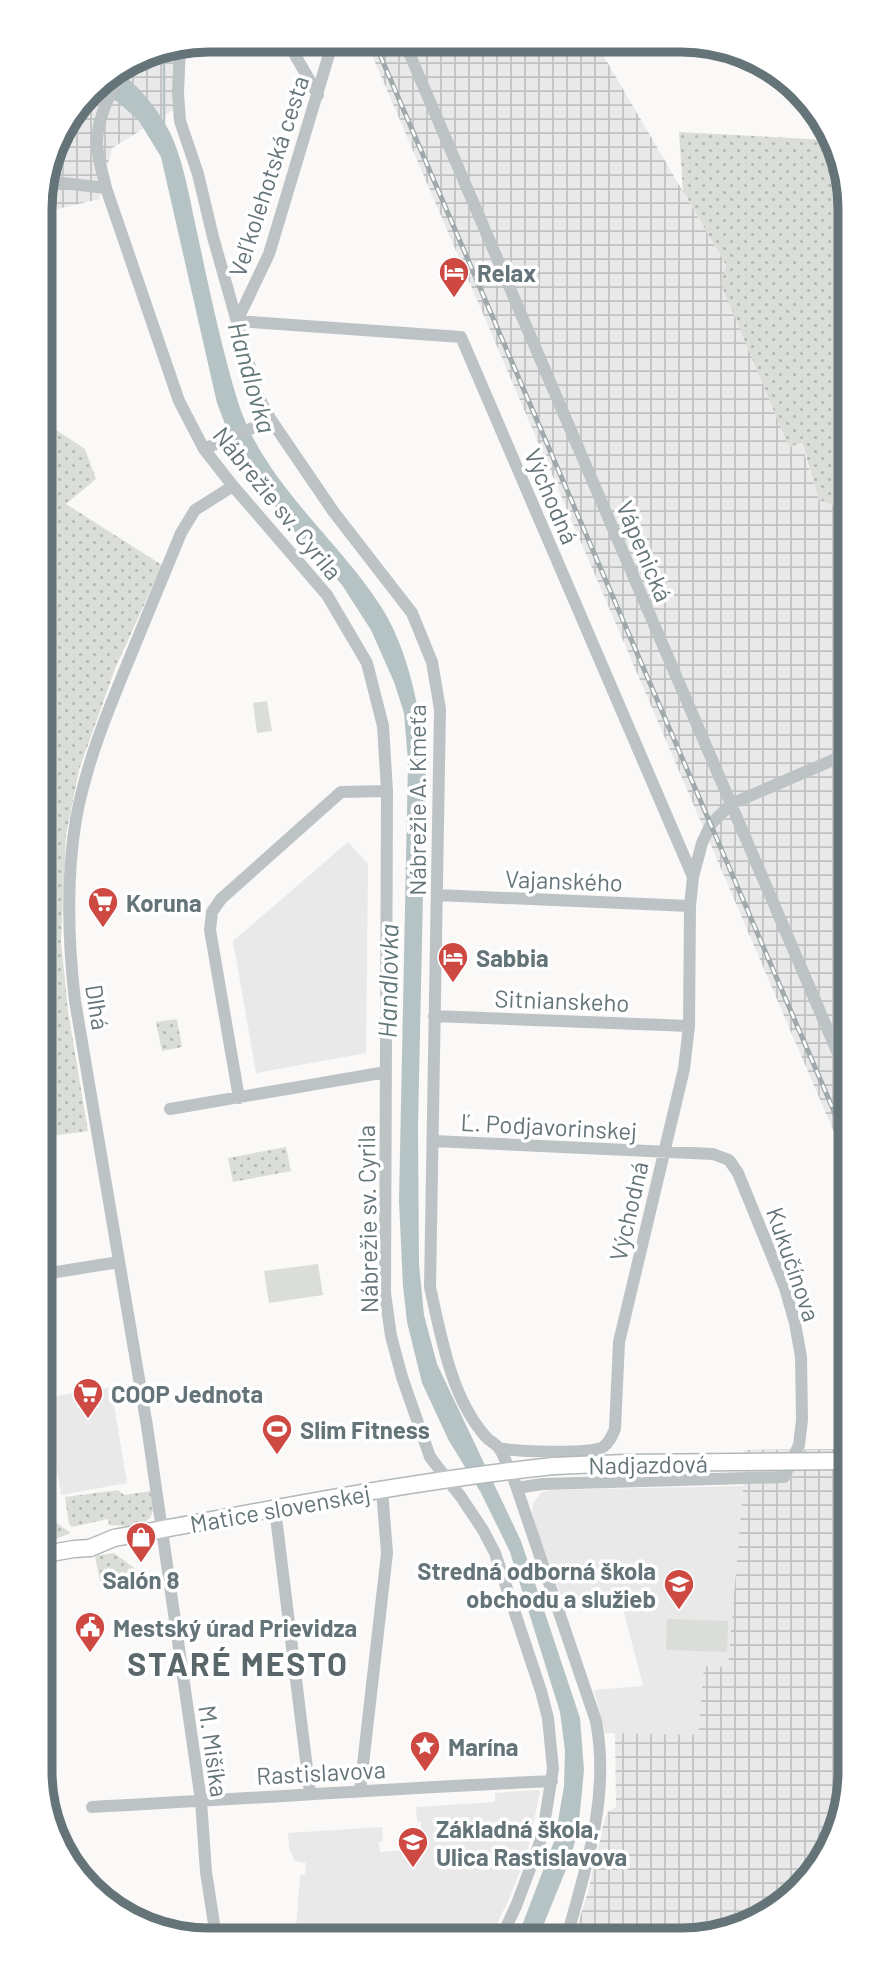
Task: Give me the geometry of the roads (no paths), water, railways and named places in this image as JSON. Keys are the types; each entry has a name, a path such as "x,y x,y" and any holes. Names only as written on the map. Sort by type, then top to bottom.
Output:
{"main road":[{"name":"Nadjazdová","path":"447,1479 546,1462 838,1461"},
{"name":"Matice slovenskej","path":"52,1546 93,1537 114,1538 447,1479"},
{"name":"Matice slovenskej","path":"52,1553 90,1548 114,1538"}],"street":[{"path":"293,52 318,95"},
{"name":"Veľkolehotská cesta","path":"237,321 270,254 330,52"},
{"name":"Vápenická","path":"409,52 838,1054"},
{"name":"Nábrežie A. Kmeťa","path":"179,56 177,93 180,121 198,173 213,237 258,396 271,420 333,511 412,613 432,662 440,709 430,1287 447,1361 466,1408 486,1438 499,1448 504,1460 504,1471 517,1488 588,1695 599,1738 599,1796 595,1831 569,1928"},
{"name":"Nábrežie sv. Cyrila","path":"115,85 101,119 97,146 106,188 179,401 204,449 327,596 367,663 383,726 387,791 386,1293 391,1336 402,1377 430,1457 467,1505 495,1553 545,1709 551,1740 552,1781 539,1845 506,1928"},
{"path":"56,182 106,188"},
{"name":"Východná","path":"237,321 461,337 693,877"},
{"path":"204,449 271,420"},
{"name":"Dlhá","path":"161,1530 143,1399 75,1001 69,891 76,820 100,731 181,533 195,510 233,486"},
{"path":"731,804 838,758"},
{"path":"239,1098 210,930 212,912 220,899 341,792 387,791"},
{"name":"Východná","path":"499,1448 546,1462 602,1448 610,1441 615,1429 619,1342 684,1069 689,1026 690,906 693,877 702,843 711,824 731,804"},
{"name":"Vajanského","path":"436,895 690,906"},
{"name":"Sitnianskeho","path":"434,1016 689,1026"},
{"path":"170,1109 386,1072"},
{"name":"Ľ. Podjavorinskej","path":"433,1141 663,1153"},
{"name":"Kukučínova","path":"517,1488 542,1484 784,1477 799,1445 802,1420 801,1357 795,1322 785,1288 738,1173 729,1160 713,1154 663,1153"},
{"path":"52,1273 119,1262"},
{"path":"360,1791 387,1553 382,1490"},
{"path":"275,1509 310,1793"},
{"name":"M. Mišíka","path":"161,1530 201,1801 206,1872 215,1928"},
{"name":"Rastislavova","path":"92,1807 552,1781"}],"waterway":[{"path":"164,60 164,126"}],"railway":[{"path":"379,52 838,1121"}],"place":[{"name":"Relax","path":"454,299"},
{"name":"Koruna","path":"103,929"},
{"name":"Sabbia","path":"453,984"},
{"name":"COOP Jednota","path":"88,1420"},
{"name":"Slim Fitness","path":"277,1456"},
{"name":"Salón 8","path":"141,1564"},
{"name":"Stredná odborná škola obchodu a služieb","path":"679,1611"},
{"name":"Mestský úrad Prievidza","path":"90,1654"},
{"name":"Marína","path":"425,1773"},
{"name":"Základná škola, Ulica Rastislavova","path":"413,1869"}],"district":[{"name":"STARÉ MESTO","path":"238,1663"}],"water label":[{"name":"Handlovka","path":"253,377"},
{"name":"Handlovka","path":"387,981"}]}
